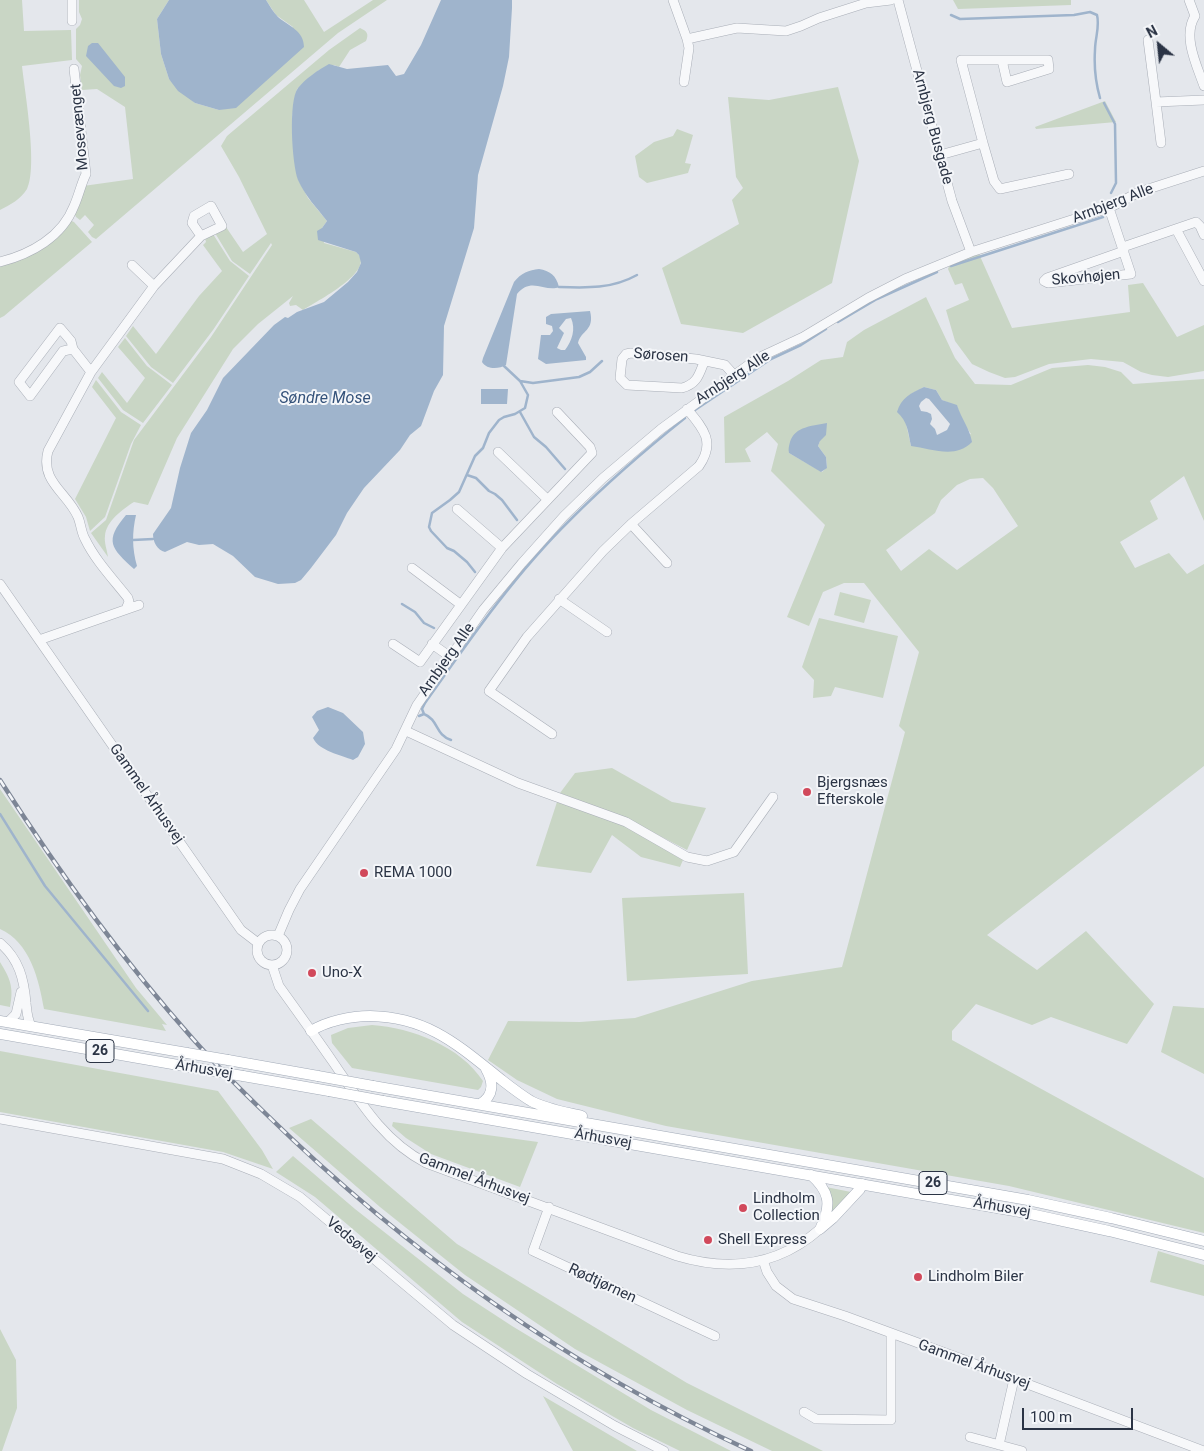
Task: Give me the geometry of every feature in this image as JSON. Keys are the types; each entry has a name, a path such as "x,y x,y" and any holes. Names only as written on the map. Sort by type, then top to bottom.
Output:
{"main road":[{"path":"312,1031 320,1026 344,1019 363,1016 395,1017 437,1032 457,1045 524,1097 543,1106 660,1136"},
{"name":"Århusvej","path":"4,1022 1028,1200 1204,1241"},
{"name":"Århusvej","path":"0,1034 1066,1221 1204,1255"},
{"path":"480,1104 489,1098 492,1087 490,1076 485,1067"},
{"path":"811,1175 824,1191 828,1201 827,1211 820,1228"},
{"path":"820,1228 840,1211 860,1189 862,1184"}],"street":[{"path":"72,0 72,21"},
{"path":"673,0 689,48 684,82"},
{"path":"841,0 844,10"},
{"path":"687,38 737,28 786,31 866,3 891,0"},
{"name":"Arnbjerg Busgade","path":"898,0 958,218 971,252"},
{"path":"1189,0 1199,15 1193,18 1191,47 1193,58 1204,86"},
{"path":"1148,40 1160,142"},
{"path":"1002,60 1007,82 1049,68 1048,60 1002,60 961,60 994,181 1000,189 1069,174"},
{"name":"Mosevænget","path":"0,262 20,256 50,239 63,226 74,207 86,174 74,69"},
{"path":"1156,102 1204,100"},
{"path":"940,155 983,143"},
{"name":"Arnbjerg Alle","path":"278,936 300,889 396,749 417,705 449,656 522,562 564,516 638,448 687,409 758,358 803,337 875,294 971,252 1109,208 1139,192 1204,171"},
{"name":"Skovhøjen","path":"1109,208 1123,249 1131,274 1048,283 1044,281 1047,278 1123,249 1176,229 1196,222 1204,235"},
{"path":"1176,229 1204,281"},
{"path":"126,609 129,602 128,598 86,542 78,517 51,480 47,470 46,459 48,450 91,372 154,286 201,236"},
{"path":"132,265 154,286"},
{"path":"73,348 63,351 30,396 19,382 60,328 71,341 73,348 91,372"},
{"name":"Sørosen","path":"704,362 696,381 682,388 627,386 620,378 622,359 626,354 632,353 696,359 725,365 734,375"},
{"path":"552,734 489,691 526,637 603,551 631,524 699,466 707,448 704,432 687,409"},
{"path":"393,644 420,662 502,548 592,453 590,447 557,412"},
{"path":"498,452 547,499"},
{"path":"457,509 502,548"},
{"path":"631,524 667,562"},
{"path":"412,568 460,604"},
{"name":"Gammel Århusvej","path":"0,584 241,930 258,943"},
{"path":"560,599 607,632"},
{"path":"39,640 139,604"},
{"path":"432,644 449,656"},
{"path":"406,731 518,783 626,822 687,857 707,861 734,852 773,796"},
{"path":"266,936 278,936 287,946 286,955 281,962 272,965 264,963 260,960 257,952 258,943 266,936"},
{"path":"0,943 16,961 22,981 26,1016 31,1026"},
{"name":"Gammel Århusvej","path":"272,965 279,986 370,1116 390,1138 417,1158 696,1261 719,1265 763,1260 792,1249 820,1228"},
{"path":"4,1022 16,1014 22,981"},
{"name":"Vedsøvej","path":"0,1119 223,1159 261,1174 300,1197 453,1325 543,1383 615,1426 664,1451"},
{"name":"Rødtjørnen","path":"548,1207 533,1251 715,1336"},
{"name":"Gammel Århusvej","path":"763,1260 776,1286 789,1297 1014,1379 1203,1451"},
{"path":"804,1412 816,1419 891,1420 891,1334"},
{"path":"999,1445 1014,1379"},
{"path":"970,1437 1022,1451"}],"green space":[{"path":"0,0 22,0 24,31 71,30 72,60 22,66 30,129 30,179 27,189 22,196 0,210"},
{"path":"79,0 169,0 157,19 161,54 169,79 195,103 219,110 293,27 276,15 266,0 304,0 324,32 373,0 387,0 338,33 96,239 88,232 94,225 85,215 80,220 74,213 83,186 133,179 125,107 97,89 82,90 80,75 82,66 76,59 76,29 82,19 79,12"},
{"path":"953,0 1071,0 1071,5 958,9"},
{"path":"360,28 367,33 366,41 350,50 339,67 334,65 319,70 297,89 292,117 298,179 308,198 327,221 322,228 324,243 356,252 361,259 359,268 343,285 303,310 296,305 290,306 289,303 293,296 258,324 233,349 177,438 148,505 134,502 120,512 108,525 105,543 108,557 91,533 106,520 134,440 211,337 272,245 271,243 250,274 232,261 215,233 226,227 243,252 267,234 239,177 221,146 227,136 329,50"},
{"path":"838,87 859,161 832,283 743,333 681,324 662,268 739,224 732,200 743,188 736,177 728,97 769,100"},
{"path":"1105,101 1116,122 1036,129 1035,127"},
{"path":"677,129 693,135 685,163 691,164 688,173 647,183 639,177 635,156 654,142 673,136"},
{"path":"69,220 74,222 92,242 0,318 0,264 12,262"},
{"path":"213,234 230,261 249,276 213,330 173,383 151,367 126,336 133,326 156,354 199,296 222,271 203,245 206,242 205,238"},
{"path":"979,254 1012,328 1130,312 1128,285 1143,283 1177,337 1204,325 1204,371 1168,377 1141,372 1123,362 1091,359 1049,364 1015,377 1005,378 972,364 955,341 946,310 969,300 962,283 955,285 948,269 950,264"},
{"path":"926,297 955,358 975,384 1011,385 1052,368 1088,365 1105,367 1121,372 1133,384 1204,379 1204,521 1184,476 1150,501 1158,519 1120,542 1135,568 1169,553 1187,574 1204,564 1204,766 987,935 1037,970 1086,931 1154,1004 1127,1044 1051,1017 1032,1025 976,1004 952,1031 952,1040 1204,1178 1204,1233 1009,1186 666,1126 557,1099 517,1080 488,1060 508,1021 580,1022 635,1018 752,981 842,967 905,732 899,726 919,652 864,583 844,583 823,592 809,626 787,617 825,525 771,471 778,444 767,432 745,449 751,462 725,463 724,417 821,360 843,357 847,342 864,330","holes":["924,387 936,390 942,400 957,406 962,421 971,434 911,446 905,419 911,394","820,441 818,446 826,457 827,467 822,472 789,453","983,478 993,488 1018,526 957,570 929,549 901,571 886,550 935,513 941,500 957,485 970,479"]},
{"path":"125,338 147,366 172,385 143,423 123,410 98,378 102,372 127,403 145,378 118,347"},
{"path":"96,380 121,412 141,425 131,444 105,517 90,531 86,517 75,499 116,418 92,387"},
{"path":"840,592 871,600 864,623 834,615"},
{"path":"819,618 898,636 883,698 835,687 831,696 813,698 814,680 802,667"},
{"path":"612,768 672,802 706,808 687,850 627,819 560,793 575,773"},
{"path":"0,789 136,988 167,1025 162,1024 166,1031 44,1009 36,974 26,952 10,935 0,929"},
{"path":"557,802 624,825 683,860 680,867 641,857 612,835 591,873 536,866"},
{"path":"744,893 748,974 627,981 622,898"},
{"path":"0,962 10,983 12,994 10,1007 0,1005"},
{"path":"1173,1006 1204,1008 1204,1074 1161,1052"},
{"path":"372,1025 403,1030 434,1041 462,1058 483,1081 481,1087 478,1090 352,1068 332,1043 331,1035 348,1028"},
{"path":"0,1051 218,1091 262,1150 273,1169 223,1152 0,1112"},
{"path":"311,1119 457,1244 687,1383 823,1451 772,1451 687,1410 575,1349 465,1275 380,1207 289,1128"},
{"path":"393,1122 538,1142 520,1187 431,1154 406,1138 392,1126"},
{"path":"293,1156 355,1209 463,1294 512,1326 651,1410 731,1451 680,1451 633,1428 557,1384 462,1322 315,1197 276,1172"},
{"path":"826,1187 851,1192 830,1215"},
{"path":"1158,1251 1204,1265 1204,1296 1150,1282"},
{"path":"0,1329 16,1360 17,1408 2,1451 0,1451"},
{"path":"543,1396 637,1451 573,1451"}],"water":[{"path":"169,0 266,0 278,17 299,33 304,47 236,108 219,110 195,103 178,91 169,79 161,54 157,19"},
{"name":"Søndre Mose","path":"441,0 512,0 512,8 509,57 503,86 478,175 474,228 444,326 443,375 434,391 421,426 410,435 400,450 364,488 347,513 336,535 301,580 295,583 278,584 255,577 233,556 213,544 199,545 187,542 165,552 162,551 156,545 153,534 171,508 180,468 191,433 207,410 223,378 274,325 285,317 288,318 297,312 324,302 348,282 357,272 361,263 356,252 318,240 317,231 327,221 301,186 294,161 292,119 295,95 298,88 304,81 329,64 347,69 388,65 396,76 404,74 421,45"},
{"path":"92,43 98,43 125,77 125,86 121,88 114,86 86,56 88,46"},
{"path":"539,269 552,274 559,287 549,288 533,285 522,289 517,294 506,365 490,368 484,365 482,362 483,358 514,282 519,276"},
{"path":"590,311 591,323 578,343 586,360 546,364 538,359 541,335 550,335 553,331 552,326 546,324 546,317 551,314","holes":["571,318 571,339 565,350 561,350 557,348 564,333 559,328 566,319"]},
{"path":"924,387 936,390 942,400 957,405 972,442 966,447 951,452 943,452 911,446 905,423 897,412 904,400","holes":["926,398 929,399 950,424 947,430 937,435 935,429 930,424 931,414 921,411 919,406"]},
{"path":"481,389 508,389 507,404 481,404"},
{"path":"827,423 826,435 818,446 826,457 827,468 821,472 789,453 789,448 792,437 800,430"},
{"path":"126,515 136,515 133,540 137,566 134,569 120,555 113,544 115,531"},
{"path":"328,707 343,713 363,732 365,744 358,757 353,760 325,749 313,738 319,730 312,717 317,711"}],"waterway":[{"path":"951,15 960,19 1074,15 1090,12 1097,15 1095,62 1096,81 1100,98"},
{"path":"1104,103 1115,124 1116,183 1111,193"},
{"path":"951,266 1103,217"},
{"path":"838,322 877,299 937,272"},
{"path":"559,287 609,285 628,280 637,275"},
{"path":"695,410 771,359 801,345 826,329"},
{"path":"504,366 520,381 533,383 579,377 590,372 602,361"},
{"path":"475,572 467,562 454,551 447,548 431,531 429,527 432,513 459,492 475,456 483,448 489,433 499,420 525,408 528,395 520,381"},
{"path":"520,412 534,437 546,447 565,469"},
{"path":"419,716 424,714 422,709 425,703 476,631 550,540 598,493 685,418"},
{"path":"467,475 476,478 489,491 502,500 517,520"},
{"path":"133,540 153,539"},
{"path":"402,604 415,612 424,623 434,628"},
{"path":"424,714 432,720 442,735 451,740"},
{"path":"0,814 45,886 148,1011"}],"railway":[{"path":"0,780 44,847 91,913 166,1008 228,1077 319,1164 433,1259 493,1303 619,1383 684,1419 751,1451"}],"place":[{"name":"Bjergsnæs Efterskole","path":"807,792"},
{"name":"REMA 1000","path":"364,873"},
{"name":"Uno-X","path":"312,973"},
{"name":"Lindholm Collection","path":"743,1208"},
{"name":"Shell Express","path":"708,1240"},
{"name":"Lindholm Biler","path":"918,1277"}]}
